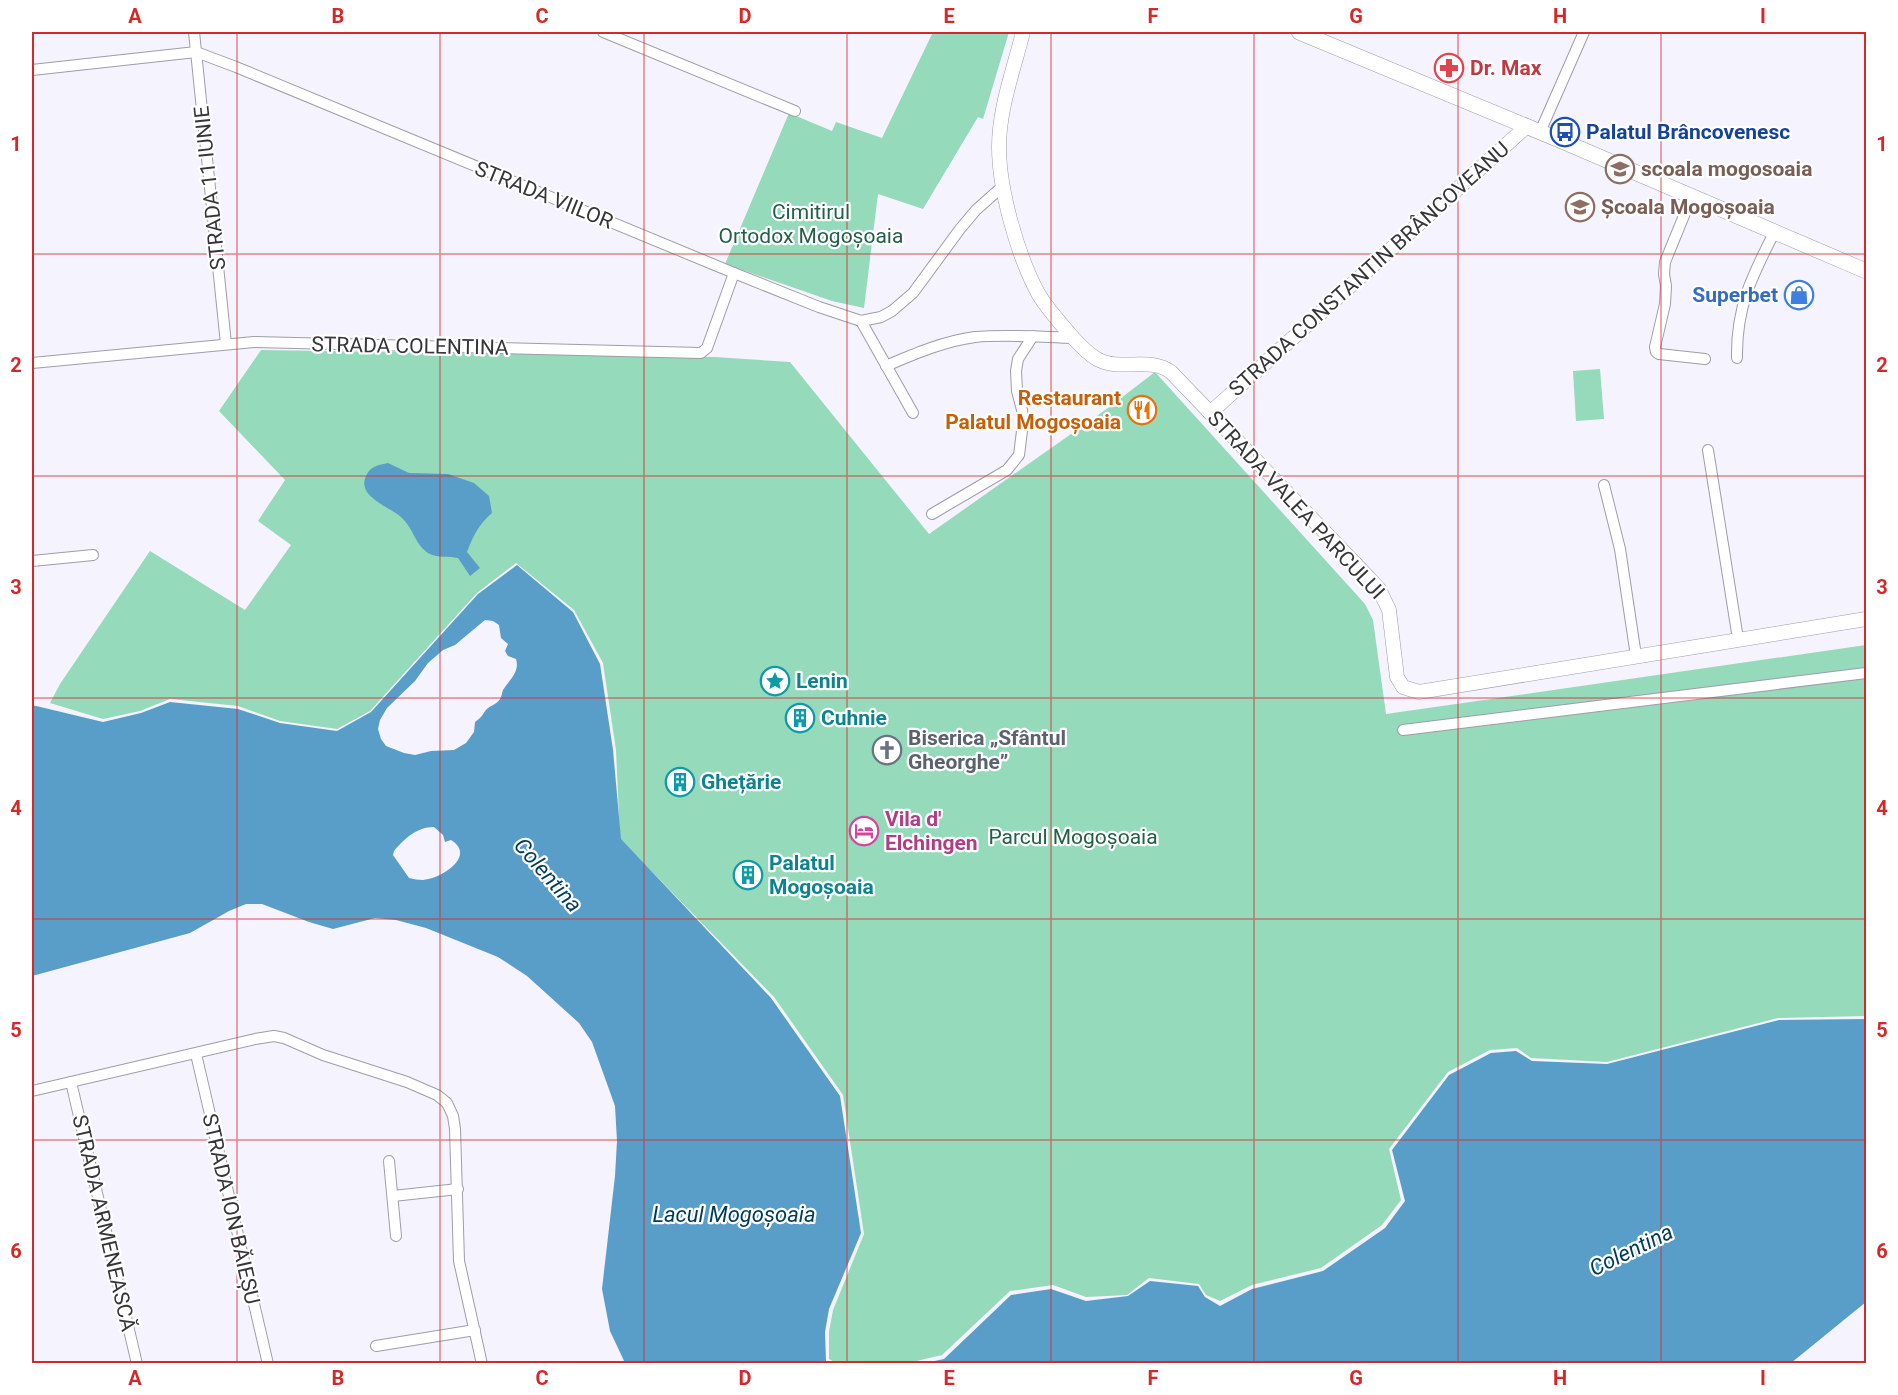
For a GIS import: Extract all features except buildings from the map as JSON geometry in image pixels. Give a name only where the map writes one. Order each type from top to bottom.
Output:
[{"type":"main road","points":[[1299,32],[1534,129],[1866,271]]},
{"type":"street","name":"STRADA 11 IUNIE","points":[[194,32],[226,344]]},
{"type":"street","points":[[603,32],[795,111]]},
{"type":"street","name":"STRADA VALEA PARCULUI","points":[[1023,32],[1001,125],[999,146],[1003,186],[1019,245],[1034,285],[1050,311],[1090,354],[1106,363],[1155,364],[1171,372],[1379,589],[1389,610],[1396,677],[1403,687],[1419,692],[1866,619]]},
{"type":"street","name":"STRADA CONSTANTIN BRÂNCOVEANU","points":[[1210,413],[1534,129],[1584,32]]},
{"type":"street","name":"STRADA VIILOR","points":[[32,70],[196,52],[734,273],[861,321]]},
{"type":"street","points":[[913,413],[861,321],[892,312],[913,293],[960,229],[976,210],[1003,186]]},
{"type":"street","points":[[1692,196],[1665,262],[1665,304],[1655,347],[1659,354],[1705,359]]},
{"type":"street","points":[[1737,358],[1741,309],[1751,280],[1775,231]]},
{"type":"street","name":"STRADA COLENTINA","points":[[32,363],[254,342],[701,353],[706,348],[734,273]]},
{"type":"street","points":[[886,366],[953,341],[1033,336],[1074,338]]},
{"type":"street","points":[[932,514],[1007,470],[1019,455],[1023,423],[1016,371],[1022,352],[1033,336]]},
{"type":"street","points":[[1708,450],[1738,639]]},
{"type":"street","points":[[1604,485],[1620,549],[1636,656]]},
{"type":"street","points":[[32,561],[93,555]]},
{"type":"street","points":[[1403,730],[1866,673]]},
{"type":"street","points":[[32,1091],[274,1036],[323,1055],[407,1082],[437,1095],[447,1103],[453,1116],[458,1189],[459,1261],[482,1364]]},
{"type":"street","name":"STRADA ION BĂIEȘU","points":[[196,1054],[268,1364]]},
{"type":"street","name":"STRADA ARMENEASCĂ","points":[[71,1082],[137,1364]]},
{"type":"street","points":[[389,1161],[396,1236]]},
{"type":"street","points":[[393,1196],[458,1189]]},
{"type":"street","points":[[376,1346],[475,1330]]},
{"type":"green space","name":"Cimitirul Ortodox Mogoșoaia","points":[[933,32],[1009,32],[983,119],[978,117],[923,209],[878,194],[864,308],[832,301],[725,264],[789,113],[832,131],[836,122],[882,138]]},
{"type":"green space","name":"Parcul Mogoșoaia","points":[[261,350],[715,357],[790,362],[929,534],[1108,408],[1155,372],[1365,604],[1373,620],[1386,714],[1866,645],[1866,1016],[1778,1018],[1607,1062],[1531,1058],[1517,1048],[1490,1050],[1448,1072],[1389,1149],[1401,1200],[1382,1225],[1321,1268],[1252,1285],[1220,1301],[1206,1295],[1199,1284],[1149,1278],[1127,1295],[1086,1297],[1053,1285],[1010,1291],[942,1355],[908,1363],[836,1363],[829,1359],[829,1332],[833,1310],[864,1234],[843,1095],[774,997],[620,839],[616,750],[603,663],[574,610],[516,563],[477,593],[370,711],[337,729],[280,721],[238,706],[170,699],[140,711],[103,719],[50,703],[60,684],[150,551],[245,610],[291,545],[258,521],[285,480],[219,411]]},
{"type":"green space","points":[[1600,369],[1604,419],[1576,421],[1573,371]]},
{"type":"water","points":[[388,463],[409,473],[448,474],[474,483],[489,496],[492,513],[483,521],[467,552],[480,568],[470,576],[458,558],[436,556],[425,551],[402,518],[370,496],[364,483],[366,476],[375,466]]},
{"type":"water","name":"Lacul Mogoșoaia","points":[[517,565],[573,612],[600,664],[613,750],[621,839],[771,998],[840,1096],[861,1233],[829,1309],[825,1332],[826,1361],[830,1363],[625,1363],[610,1331],[602,1289],[615,1176],[617,1141],[615,1106],[592,1042],[579,1023],[527,976],[498,957],[426,928],[396,920],[375,918],[333,929],[262,904],[246,904],[190,933],[32,976],[32,705],[103,722],[141,713],[170,702],[238,709],[280,723],[337,731],[371,712],[478,594]],"holes":[[[485,620],[499,625],[501,638],[508,644],[505,651],[508,656],[516,659],[517,664],[514,675],[503,690],[499,701],[488,708],[475,722],[474,732],[466,743],[454,750],[431,751],[415,755],[386,746],[378,729],[387,708],[415,681],[428,663],[443,650],[455,645]],[[428,827],[434,827],[443,835],[445,842],[451,840],[458,846],[460,853],[458,859],[454,866],[439,876],[423,880],[409,878],[393,855],[394,851],[412,834]]]},
{"type":"water","name":"Colentina","points":[[1866,1019],[1866,1302],[1791,1363],[925,1363],[944,1359],[1011,1295],[1051,1289],[1086,1301],[1128,1296],[1150,1281],[1198,1286],[1205,1297],[1220,1306],[1252,1289],[1323,1271],[1385,1228],[1405,1201],[1392,1150],[1449,1075],[1491,1053],[1516,1051],[1532,1061],[1607,1064],[1779,1020]]},
{"type":"place","name":"Dr. Max","points":[[1449,68]]},
{"type":"place","name":"Palatul Brâncovenesc","points":[[1565,132]]},
{"type":"place","name":"scoala mogosoaia","points":[[1620,169]]},
{"type":"place","name":"Școala Mogoșoaia","points":[[1580,207]]},
{"type":"place","name":"Superbet","points":[[1799,295]]},
{"type":"place","name":"Restaurant Palatul Mogoșoaia","points":[[1142,410]]},
{"type":"place","name":"Lenin","points":[[775,681]]},
{"type":"place","name":"Cuhnie","points":[[800,718]]},
{"type":"place","name":"Biserica „Sfântul Gheorghe”","points":[[887,750]]},
{"type":"place","name":"Ghețărie","points":[[680,782]]},
{"type":"place","name":"Vila d' Elchingen","points":[[864,831]]},
{"type":"place","name":"Palatul Mogoșoaia","points":[[748,875]]}]
